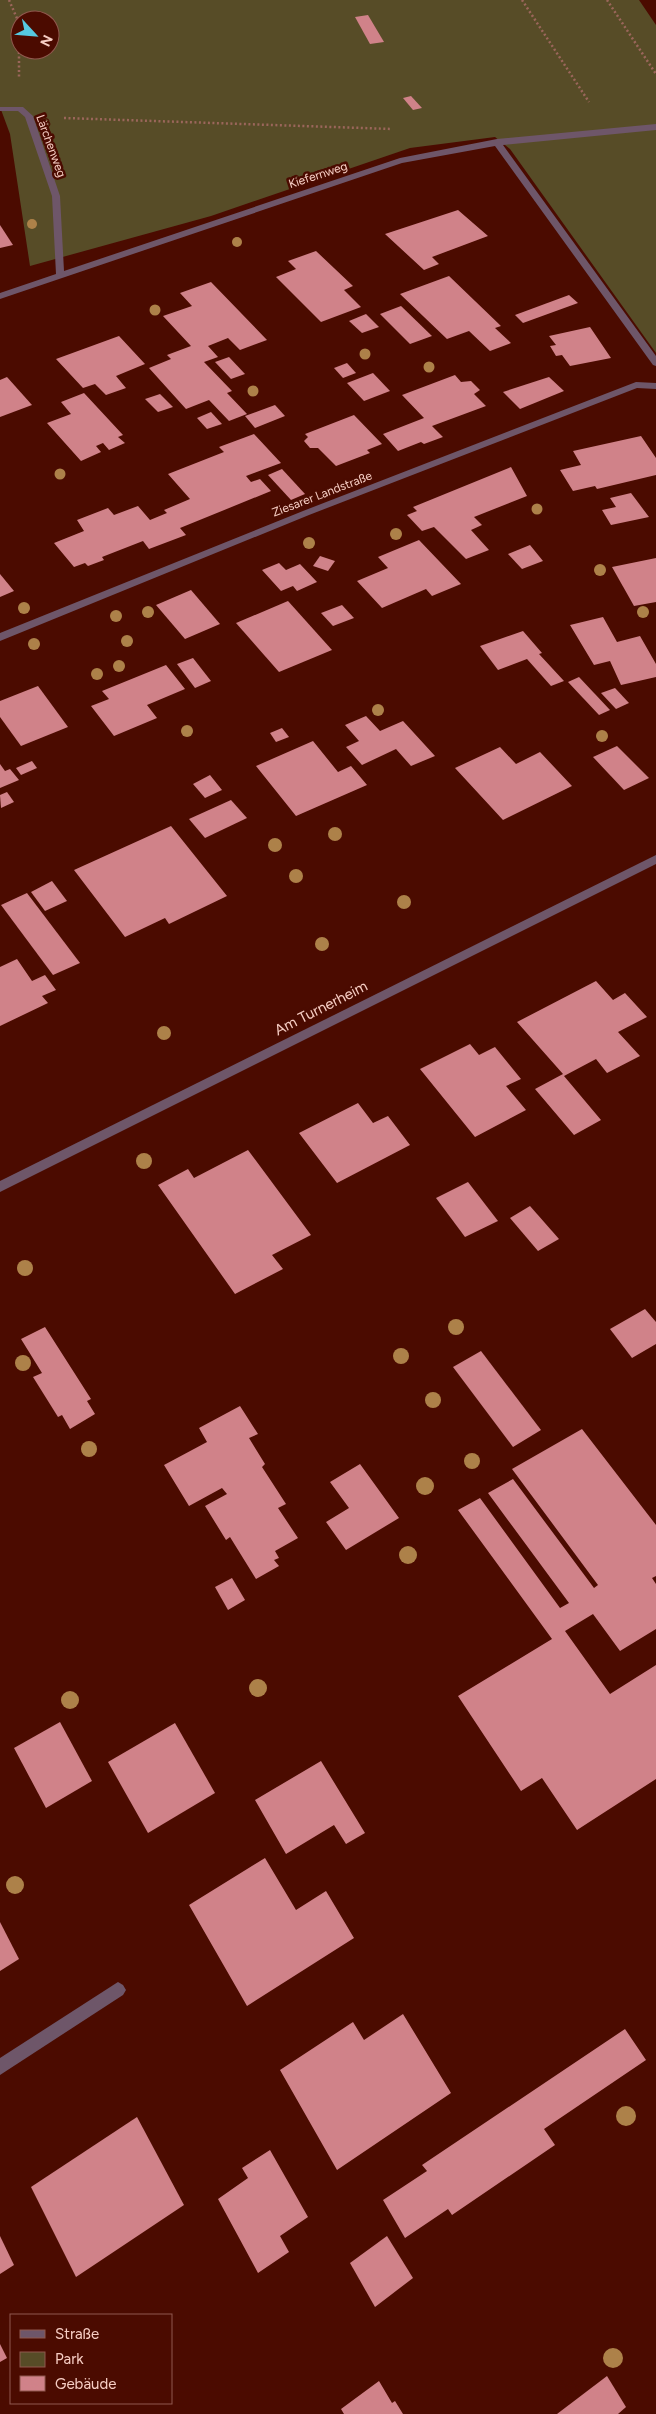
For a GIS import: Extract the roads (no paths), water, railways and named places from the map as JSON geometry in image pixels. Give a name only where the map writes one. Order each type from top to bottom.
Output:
[{"type":"street","name":"Lärchenweg","points":[[0,109],[20,109],[29,116],[56,196],[60,274]]},
{"type":"street","name":"Kiefernweg","points":[[0,296],[60,274],[400,161],[450,149],[497,142],[656,127]]},
{"type":"street","points":[[497,142],[656,363]]},
{"type":"street","name":"Ziesarer Landstraße","points":[[0,637],[306,513],[636,385],[656,386]]},
{"type":"street","name":"Am Turnerheim","points":[[0,1187],[656,859]]},
{"type":"street","points":[[0,2067],[118,1990]]}]
